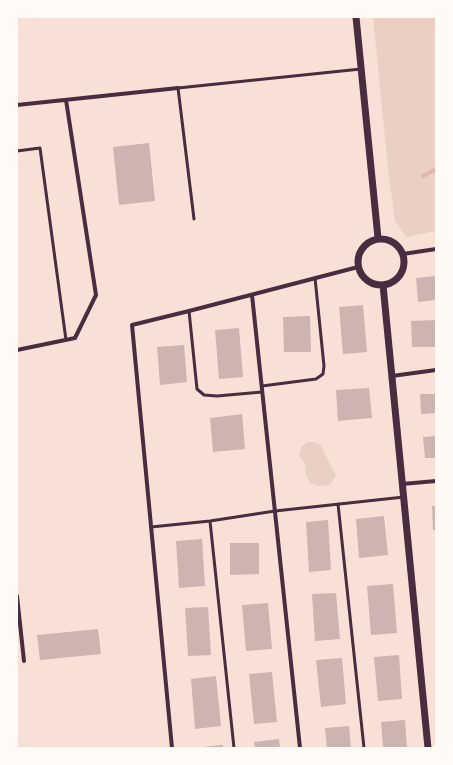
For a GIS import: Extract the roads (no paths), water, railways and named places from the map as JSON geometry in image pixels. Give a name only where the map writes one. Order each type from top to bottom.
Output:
[{"type":"street","points":[[356,17],[378,238]]},
{"type":"street","points":[[17,105],[178,88]]},
{"type":"street","points":[[17,350],[75,338],[96,295],[66,100]]},
{"type":"street","points":[[378,238],[393,242],[400,247],[403,254],[403,270],[394,281],[387,284],[383,285],[372,283],[361,274],[358,267],[359,252],[370,241],[378,238]]},
{"type":"street","points":[[403,254],[436,249]]},
{"type":"street","points":[[172,748],[132,325],[358,267]]},
{"type":"street","points":[[383,285],[428,748]]},
{"type":"street","points":[[252,294],[300,748]]},
{"type":"street","points":[[392,376],[436,370]]},
{"type":"street","points":[[402,484],[436,481]]},
{"type":"street","points":[[17,596],[24,661]]},
{"type":"lane","points":[[194,219],[178,88],[361,69]]},
{"type":"lane","points":[[17,151],[40,148],[66,340]]},
{"type":"lane","points":[[262,386],[316,379],[323,374],[324,366],[315,278]]},
{"type":"lane","points":[[189,311],[197,389],[204,395],[217,396],[262,392]]},
{"type":"lane","points":[[151,527],[210,521],[275,511],[404,497]]},
{"type":"lane","points":[[338,504],[364,748]]},
{"type":"lane","points":[[210,521],[234,748]]},
{"type":"waterway","points":[[423,176],[436,169]]}]
